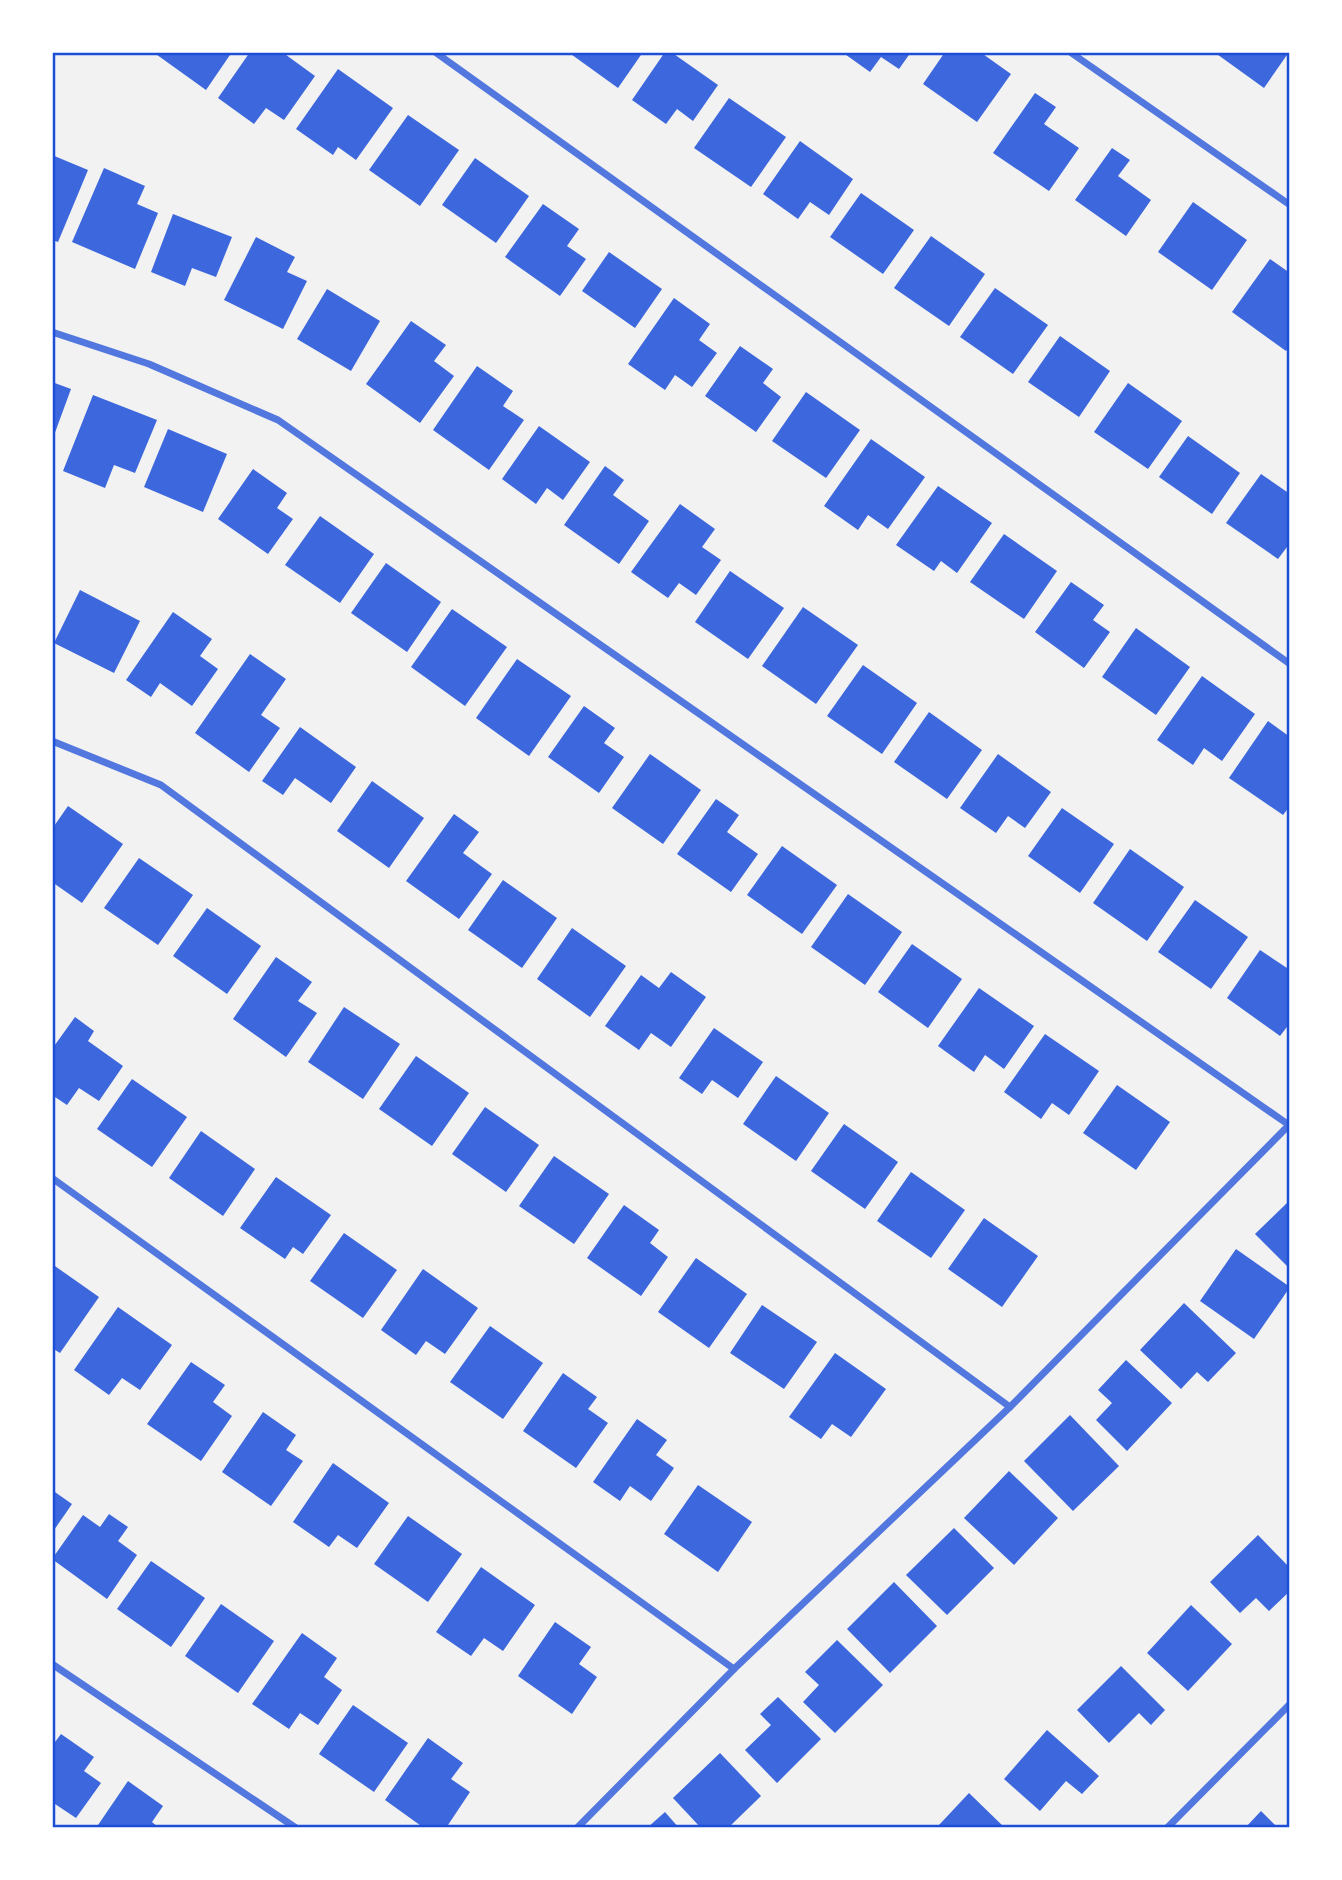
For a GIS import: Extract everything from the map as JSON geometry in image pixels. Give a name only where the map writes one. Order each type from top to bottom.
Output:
[{"type":"street","points":[[435,52],[1290,664]]},
{"type":"street","points":[[1070,52],[1290,205]]},
{"type":"street","points":[[52,332],[149,364],[278,419],[1289,1124],[1010,1407],[734,1669],[577,1828]]},
{"type":"street","points":[[52,741],[161,785],[1010,1407]]},
{"type":"street","points":[[52,1178],[734,1669]]},
{"type":"street","points":[[52,1664],[296,1828]]},
{"type":"street","points":[[1167,1828],[1290,1704]]},
{"type":"building","points":[[153,52],[232,52],[206,90]]},
{"type":"building","points":[[250,52],[282,52],[315,76],[284,120],[266,108],[254,124],[218,98]]},
{"type":"building","points":[[568,52],[643,52],[618,88]]},
{"type":"building","points":[[665,52],[671,52],[718,85],[693,121],[677,109],[666,124],[632,100]]},
{"type":"building","points":[[842,52],[911,52],[899,69],[881,57],[870,72]]},
{"type":"building","points":[[945,52],[980,52],[1011,74],[977,122],[923,84]]},
{"type":"building","points":[[1214,52],[1289,52],[1264,88]]},
{"type":"building","points":[[338,69],[393,108],[356,160],[338,147],[333,155],[296,129]]},
{"type":"building","points":[[1035,93],[1056,107],[1044,124],[1079,148],[1049,191],[993,153]]},
{"type":"building","points":[[729,98],[786,137],[751,187],[694,148]]},
{"type":"building","points":[[408,115],[459,150],[420,206],[369,170]]},
{"type":"building","points":[[800,141],[853,179],[829,215],[810,202],[798,219],[763,194]]},
{"type":"building","points":[[1112,148],[1130,160],[1118,176],[1151,200],[1126,236],[1075,200]]},
{"type":"building","points":[[52,155],[88,170],[58,242],[52,240]]},
{"type":"building","points":[[475,158],[529,196],[496,243],[442,205]]},
{"type":"building","points":[[104,168],[145,186],[137,204],[158,213],[135,269],[72,242]]},
{"type":"building","points":[[861,193],[914,230],[883,274],[830,237]]},
{"type":"building","points":[[1193,202],[1247,240],[1212,290],[1158,252]]},
{"type":"building","points":[[543,204],[579,229],[567,246],[586,259],[560,296],[505,257]]},
{"type":"building","points":[[173,214],[232,237],[216,277],[192,268],[185,286],[151,272]]},
{"type":"building","points":[[931,236],[985,274],[949,326],[894,288]]},
{"type":"building","points":[[256,237],[295,257],[287,272],[307,281],[283,329],[224,300]]},
{"type":"building","points":[[609,252],[662,289],[635,328],[582,291]]},
{"type":"building","points":[[1270,259],[1290,273],[1290,346],[1286,351],[1232,312]]},
{"type":"building","points":[[995,288],[1048,325],[1013,374],[960,337]]},
{"type":"building","points":[[327,289],[380,321],[351,371],[297,339]]},
{"type":"building","points":[[674,298],[710,324],[699,340],[717,353],[692,387],[675,375],[665,390],[628,364]]},
{"type":"building","points":[[411,321],[446,345],[434,361],[454,376],[420,423],[366,384]]},
{"type":"building","points":[[1060,336],[1110,371],[1079,417],[1028,382]]},
{"type":"building","points":[[740,346],[773,369],[763,383],[781,397],[756,432],[705,396]]},
{"type":"building","points":[[477,366],[513,391],[503,406],[524,420],[489,470],[433,430]]},
{"type":"building","points":[[52,382],[71,389],[53,438],[52,437]]},
{"type":"building","points":[[1128,383],[1182,421],[1148,469],[1094,432]]},
{"type":"building","points":[[806,392],[860,430],[826,478],[772,441]]},
{"type":"building","points":[[93,395],[157,420],[135,473],[114,465],[105,488],[63,471]]},
{"type":"building","points":[[539,426],[590,462],[563,500],[547,488],[536,504],[502,479]]},
{"type":"building","points":[[168,429],[227,454],[203,512],[144,487]]},
{"type":"building","points":[[1188,436],[1240,473],[1212,514],[1159,477]]},
{"type":"building","points":[[871,439],[925,477],[888,529],[868,515],[858,530],[824,506]]},
{"type":"building","points":[[605,466],[624,480],[613,495],[649,521],[619,564],[564,525]]},
{"type":"building","points":[[253,469],[287,493],[277,508],[293,519],[268,554],[218,519]]},
{"type":"building","points":[[1261,474],[1290,494],[1290,543],[1278,559],[1226,523]]},
{"type":"building","points":[[938,486],[992,523],[957,573],[941,561],[934,571],[896,545]]},
{"type":"building","points":[[680,504],[715,529],[702,547],[721,560],[696,595],[679,583],[668,598],[631,572]]},
{"type":"building","points":[[320,516],[374,554],[340,603],[285,565]]},
{"type":"building","points":[[1004,534],[1057,571],[1024,619],[970,582]]},
{"type":"building","points":[[386,563],[441,602],[407,652],[351,613]]},
{"type":"building","points":[[730,571],[784,608],[748,659],[695,622]]},
{"type":"building","points":[[1071,582],[1104,605],[1093,620],[1110,632],[1084,668],[1035,632]]},
{"type":"building","points":[[80,590],[140,621],[114,673],[54,643]]},
{"type":"building","points":[[803,607],[858,645],[816,704],[762,666]]},
{"type":"building","points":[[452,609],[507,647],[465,706],[411,667]]},
{"type":"building","points":[[173,612],[212,639],[200,656],[218,669],[192,706],[160,683],[151,697],[126,680]]},
{"type":"building","points":[[1136,628],[1190,667],[1156,715],[1102,677]]},
{"type":"building","points":[[250,654],[286,679],[261,715],[280,728],[249,772],[195,733]]},
{"type":"building","points":[[517,659],[571,696],[529,756],[476,718]]},
{"type":"building","points":[[863,665],[917,703],[882,754],[827,716]]},
{"type":"building","points":[[1202,676],[1255,714],[1222,761],[1204,748],[1193,765],[1157,740]]},
{"type":"building","points":[[584,706],[615,728],[604,743],[624,757],[599,793],[548,757]]},
{"type":"building","points":[[929,712],[982,750],[947,799],[894,762]]},
{"type":"building","points":[[1268,721],[1290,737],[1290,806],[1283,815],[1229,778]]},
{"type":"building","points":[[300,727],[356,767],[331,803],[295,778],[283,795],[262,781]]},
{"type":"building","points":[[650,754],[701,790],[663,844],[612,808]]},
{"type":"building","points":[[998,754],[1051,792],[1025,828],[1008,816],[996,833],[960,808]]},
{"type":"building","points":[[372,781],[424,818],[389,868],[337,831]]},
{"type":"building","points":[[716,799],[739,815],[727,832],[758,854],[731,892],[677,854]]},
{"type":"building","points":[[68,806],[123,844],[82,903],[52,882],[52,829]]},
{"type":"building","points":[[1062,808],[1114,844],[1080,893],[1028,856]]},
{"type":"building","points":[[454,814],[479,832],[463,853],[492,874],[459,919],[406,881]]},
{"type":"building","points":[[782,846],[837,885],[802,934],[747,895]]},
{"type":"building","points":[[1130,849],[1184,887],[1147,941],[1093,903]]},
{"type":"building","points":[[139,858],[193,895],[158,945],[104,908]]},
{"type":"building","points":[[503,880],[557,918],[522,968],[468,930]]},
{"type":"building","points":[[848,894],[902,932],[865,985],[811,947]]},
{"type":"building","points":[[1195,900],[1248,937],[1211,989],[1158,952]]},
{"type":"building","points":[[207,908],[261,946],[227,994],[173,956]]},
{"type":"building","points":[[572,928],[626,966],[590,1017],[537,979]]},
{"type":"building","points":[[912,944],[962,979],[928,1028],[878,992]]},
{"type":"building","points":[[1260,950],[1290,970],[1290,1023],[1280,1036],[1227,998]]},
{"type":"building","points":[[276,957],[312,982],[298,1001],[317,1013],[286,1057],[233,1019]]},
{"type":"building","points":[[671,972],[706,997],[671,1047],[651,1033],[639,1050],[605,1026],[641,975],[659,988]]},
{"type":"building","points":[[979,988],[1034,1026],[1004,1069],[985,1055],[974,1072],[938,1046]]},
{"type":"building","points":[[344,1007],[400,1044],[363,1099],[308,1062]]},
{"type":"building","points":[[75,1017],[94,1031],[88,1041],[123,1066],[99,1101],[79,1088],[67,1105],[52,1095],[52,1049]]},
{"type":"building","points":[[714,1028],[763,1062],[738,1098],[712,1080],[702,1094],[679,1078]]},
{"type":"building","points":[[1045,1034],[1099,1071],[1069,1115],[1052,1103],[1041,1119],[1004,1092]]},
{"type":"building","points":[[416,1056],[469,1093],[432,1146],[379,1109]]},
{"type":"building","points":[[776,1076],[829,1113],[796,1161],[743,1124]]},
{"type":"building","points":[[132,1079],[187,1117],[152,1167],[97,1129]]},
{"type":"building","points":[[1117,1085],[1170,1122],[1136,1170],[1083,1133]]},
{"type":"building","points":[[485,1107],[539,1145],[506,1192],[452,1154]]},
{"type":"building","points":[[844,1124],[898,1162],[865,1209],[811,1171]]},
{"type":"building","points":[[201,1131],[255,1169],[223,1216],[169,1178]]},
{"type":"building","points":[[554,1156],[609,1194],[574,1244],[519,1206]]},
{"type":"building","points":[[911,1172],[965,1210],[931,1258],[877,1221]]},
{"type":"building","points":[[276,1177],[331,1215],[303,1254],[293,1247],[285,1259],[240,1228]]},
{"type":"building","points":[[1290,1200],[1290,1269],[1255,1234]]},
{"type":"building","points":[[624,1205],[659,1230],[650,1243],[668,1257],[641,1296],[587,1258]]},
{"type":"building","points":[[984,1218],[1038,1256],[1002,1307],[948,1269]]},
{"type":"building","points":[[344,1233],[397,1270],[363,1318],[310,1281]]},
{"type":"building","points":[[1236,1249],[1290,1287],[1254,1339],[1200,1301]]},
{"type":"building","points":[[696,1258],[747,1294],[709,1348],[658,1312]]},
{"type":"building","points":[[52,1264],[99,1297],[60,1353],[52,1348]]},
{"type":"building","points":[[423,1269],[478,1308],[445,1354],[426,1341],[416,1355],[381,1330]]},
{"type":"building","points":[[1184,1303],[1236,1353],[1208,1382],[1197,1372],[1181,1389],[1140,1350]]},
{"type":"building","points":[[762,1305],[817,1342],[784,1389],[730,1353]]},
{"type":"building","points":[[118,1307],[172,1345],[140,1390],[122,1378],[109,1395],[74,1370]]},
{"type":"building","points":[[490,1326],[543,1363],[503,1419],[450,1382]]},
{"type":"building","points":[[835,1353],[886,1389],[851,1437],[832,1424],[821,1439],[789,1417]]},
{"type":"building","points":[[1126,1360],[1172,1403],[1127,1451],[1096,1420],[1112,1403],[1098,1390]]},
{"type":"building","points":[[191,1362],[225,1385],[213,1402],[232,1416],[201,1461],[147,1424]]},
{"type":"building","points":[[563,1373],[597,1397],[588,1409],[608,1423],[576,1468],[523,1431]]},
{"type":"building","points":[[263,1412],[296,1435],[286,1450],[303,1461],[271,1506],[222,1472]]},
{"type":"building","points":[[1070,1415],[1119,1466],[1073,1511],[1024,1461]]},
{"type":"building","points":[[637,1419],[667,1440],[656,1455],[674,1468],[651,1501],[630,1486],[620,1501],[593,1482]]},
{"type":"building","points":[[333,1463],[389,1503],[357,1548],[338,1535],[329,1547],[293,1522]]},
{"type":"building","points":[[1009,1471],[1058,1518],[1014,1565],[964,1518]]},
{"type":"building","points":[[698,1485],[752,1522],[718,1572],[664,1534]]},
{"type":"building","points":[[52,1490],[72,1504],[52,1533]]},
{"type":"building","points":[[109,1514],[128,1527],[118,1541],[137,1555],[107,1599],[52,1559],[83,1515],[100,1527]]},
{"type":"building","points":[[408,1516],[462,1554],[428,1602],[374,1564]]},
{"type":"building","points":[[954,1528],[994,1568],[947,1615],[906,1575]]},
{"type":"building","points":[[1258,1535],[1290,1568],[1290,1591],[1269,1611],[1256,1598],[1240,1613],[1210,1582]]},
{"type":"building","points":[[151,1561],[205,1598],[171,1647],[117,1609]]},
{"type":"building","points":[[481,1567],[535,1605],[503,1651],[484,1638],[471,1656],[436,1632]]},
{"type":"building","points":[[894,1582],[937,1626],[890,1673],[847,1629]]},
{"type":"building","points":[[221,1604],[274,1641],[238,1693],[185,1656]]},
{"type":"building","points":[[1191,1605],[1232,1644],[1188,1691],[1147,1653]]},
{"type":"building","points":[[555,1622],[591,1647],[579,1664],[597,1677],[572,1714],[518,1676]]},
{"type":"building","points":[[302,1633],[337,1658],[324,1677],[342,1690],[318,1725],[300,1713],[289,1729],[252,1704]]},
{"type":"building","points":[[837,1640],[883,1685],[835,1733],[803,1702],[819,1685],[805,1672]]},
{"type":"building","points":[[1121,1666],[1165,1710],[1151,1725],[1139,1713],[1109,1743],[1077,1710]]},
{"type":"building","points":[[778,1697],[821,1739],[777,1783],[745,1750],[771,1725],[760,1714]]},
{"type":"building","points":[[353,1705],[408,1743],[374,1792],[319,1754]]},
{"type":"building","points":[[1047,1730],[1099,1776],[1082,1794],[1066,1781],[1040,1811],[1004,1779]]},
{"type":"building","points":[[61,1734],[94,1757],[84,1771],[101,1783],[76,1818],[52,1802],[52,1746]]},
{"type":"building","points":[[428,1738],[463,1763],[451,1779],[470,1792],[446,1828],[424,1828],[385,1800]]},
{"type":"building","points":[[720,1753],[761,1796],[728,1828],[701,1828],[673,1798]]},
{"type":"building","points":[[128,1781],[163,1806],[152,1822],[159,1828],[96,1828]]},
{"type":"building","points":[[969,1793],[1005,1828],[942,1828],[939,1825]]},
{"type":"building","points":[[1261,1811],[1278,1828],[1245,1828]]},
{"type":"building","points":[[665,1812],[679,1828],[647,1828]]}]
